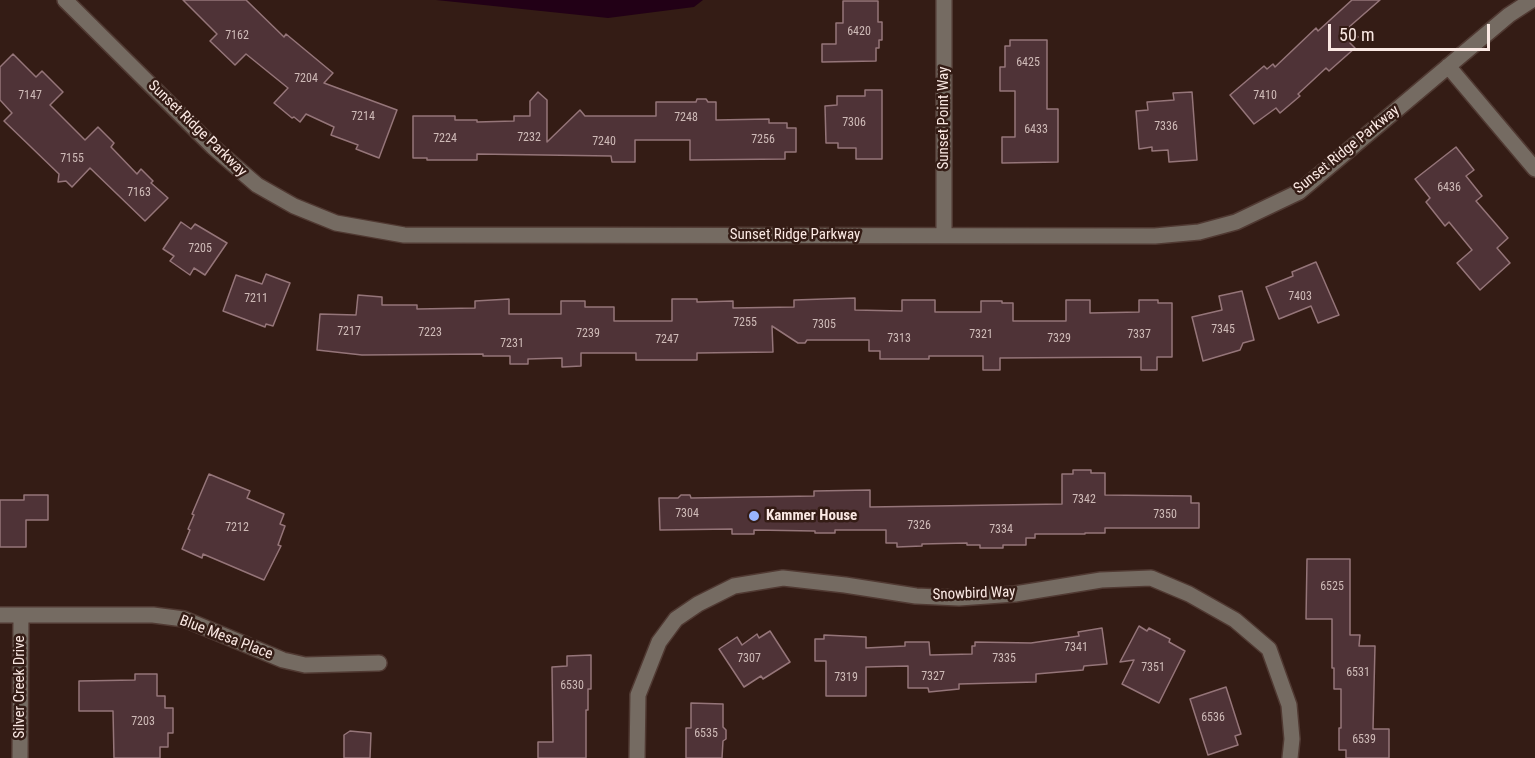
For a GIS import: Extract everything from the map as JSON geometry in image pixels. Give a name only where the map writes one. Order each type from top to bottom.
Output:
[{"type":"street","name":"Sunset Ridge Parkway","points":[[65,0],[213,147],[257,186],[294,206],[336,223],[404,235],[1155,236],[1199,232],[1236,222],[1299,192],[1509,15],[1532,0]]},
{"type":"street","name":"Sunset Point Way","points":[[944,0],[944,235]]},
{"type":"street","points":[[1448,66],[1535,169]]},
{"type":"street","name":"Snowbird Way","points":[[638,758],[638,695],[659,642],[676,619],[698,604],[734,586],[783,579],[845,585],[916,596],[959,598],[1015,594],[1101,580],[1151,579],[1189,594],[1235,620],[1269,649],[1289,705],[1292,739],[1290,758]]},
{"type":"street","name":"Blue Mesa Place","points":[[0,615],[153,615],[184,619],[283,660],[305,665],[379,663]]},
{"type":"street","name":"Silver Creek Drive","points":[[20,758],[21,615]]},
{"type":"shaded area","points":[[436,0],[703,0],[694,7],[608,18]]},
{"type":"building","points":[[183,0],[246,0],[284,37],[286,34],[333,73],[324,83],[397,110],[379,158],[356,149],[358,145],[331,135],[334,127],[306,114],[300,122],[292,118],[274,103],[288,88],[246,54],[235,65],[210,41],[217,34]]},
{"type":"building","points":[[1352,0],[1380,0],[1349,27],[1358,37],[1350,43],[1355,48],[1329,71],[1326,68],[1298,94],[1300,96],[1280,113],[1276,108],[1254,124],[1230,95],[1264,66],[1267,69],[1273,64],[1275,67],[1316,28],[1318,31]]},
{"type":"building","points":[[843,1],[878,1],[878,22],[882,22],[882,40],[879,40],[879,48],[876,48],[876,61],[822,62],[822,44],[836,44],[836,23],[843,23]]},
{"type":"building","points":[[1010,40],[1047,40],[1047,109],[1058,109],[1058,162],[1002,163],[1002,137],[1015,137],[1015,91],[1000,91],[1000,67],[1005,67],[1005,46],[1010,46]]},
{"type":"building","points":[[13,54],[36,77],[42,71],[63,92],[50,105],[85,140],[98,127],[114,143],[111,147],[137,174],[141,169],[153,181],[151,183],[168,198],[145,221],[90,168],[72,187],[66,181],[58,182],[59,174],[4,121],[12,113],[0,100],[0,67]]},
{"type":"building","points":[[865,90],[882,90],[882,159],[856,159],[856,148],[838,148],[838,143],[826,143],[825,106],[837,105],[837,96],[865,96]]},
{"type":"building","points":[[538,92],[547,100],[547,142],[580,110],[585,116],[656,116],[656,102],[696,102],[697,99],[706,99],[708,102],[716,102],[716,120],[769,119],[769,123],[787,123],[787,128],[796,128],[796,152],[785,152],[785,159],[690,160],[690,140],[635,140],[635,162],[612,162],[611,156],[477,154],[477,160],[413,158],[413,116],[455,116],[455,120],[477,120],[477,122],[514,121],[514,116],[530,116],[530,101]]},
{"type":"building","points":[[1192,92],[1197,160],[1169,162],[1168,150],[1152,151],[1152,147],[1139,149],[1136,111],[1148,110],[1147,102],[1174,100],[1173,93]]},
{"type":"building","points":[[1456,147],[1474,170],[1466,176],[1482,196],[1476,201],[1508,238],[1497,248],[1510,263],[1480,290],[1457,263],[1472,250],[1449,222],[1445,226],[1426,202],[1430,198],[1415,179]]},
{"type":"building","points":[[181,222],[191,229],[195,224],[227,243],[205,275],[194,268],[190,275],[170,261],[174,256],[163,249]]},
{"type":"building","points":[[1316,262],[1339,315],[1318,323],[1311,306],[1279,319],[1266,287],[1293,276],[1292,272]]},
{"type":"building","points":[[266,274],[290,283],[273,326],[266,324],[265,327],[223,311],[236,275],[262,284]]},
{"type":"building","points":[[1242,291],[1254,340],[1243,343],[1240,350],[1203,361],[1192,317],[1222,310],[1219,296]]},
{"type":"building","points":[[358,295],[382,297],[382,305],[417,305],[417,309],[475,308],[475,301],[509,299],[509,314],[561,314],[561,301],[585,301],[585,307],[614,307],[614,321],[672,321],[672,299],[697,299],[697,302],[733,301],[733,308],[794,307],[794,300],[855,298],[855,310],[902,311],[902,300],[935,300],[935,312],[981,312],[981,301],[1002,301],[1002,303],[1013,303],[1013,321],[1066,321],[1066,300],[1090,300],[1090,313],[1139,312],[1139,300],[1158,300],[1158,303],[1172,303],[1172,357],[1157,357],[1157,370],[1141,370],[1141,357],[1000,358],[1000,370],[983,370],[983,356],[880,359],[880,351],[869,351],[869,340],[807,340],[805,343],[798,343],[772,326],[773,352],[697,353],[697,360],[636,360],[636,353],[581,353],[581,366],[562,367],[562,358],[528,359],[528,364],[510,364],[510,356],[483,356],[483,354],[362,355],[317,350],[320,314],[356,315]]},
{"type":"building","points":[[1073,470],[1105,473],[1105,495],[1191,496],[1191,503],[1199,503],[1199,528],[1105,528],[1105,533],[1035,534],[1035,538],[1026,538],[1026,545],[1003,545],[1003,548],[980,548],[980,545],[967,545],[967,543],[897,547],[897,543],[886,543],[886,530],[835,530],[835,533],[815,533],[815,531],[754,530],[754,534],[732,534],[732,529],[660,530],[659,498],[678,498],[681,495],[690,495],[691,498],[814,496],[814,491],[870,490],[870,507],[1062,504],[1062,474],[1073,474]]},
{"type":"building","points":[[209,474],[250,491],[247,498],[284,514],[280,524],[285,526],[278,545],[281,546],[264,580],[203,554],[202,558],[182,549],[190,530],[188,529],[194,515],[192,514]]},
{"type":"building","points":[[24,495],[48,495],[48,520],[26,520],[26,547],[0,547],[0,500],[24,500]]},
{"type":"building","points":[[1307,559],[1350,559],[1350,635],[1360,635],[1359,646],[1375,646],[1373,729],[1389,729],[1389,758],[1346,758],[1346,750],[1339,750],[1341,689],[1334,689],[1332,619],[1306,619]]},
{"type":"building","points":[[1139,626],[1147,631],[1149,628],[1170,639],[1169,642],[1185,651],[1159,703],[1122,684],[1134,660],[1120,662]]},
{"type":"building","points":[[1102,628],[1107,664],[1084,666],[1083,670],[1036,674],[1036,682],[959,684],[959,689],[929,692],[928,688],[908,688],[908,666],[866,667],[866,696],[826,696],[826,661],[815,661],[815,639],[824,639],[824,635],[866,637],[866,648],[905,646],[905,642],[929,642],[930,655],[972,654],[972,646],[975,646],[975,642],[1031,643],[1079,636],[1078,632]]},
{"type":"building","points":[[770,631],[790,662],[763,679],[761,676],[744,687],[719,649],[737,637],[742,645],[757,634],[759,638]]},
{"type":"building","points":[[591,655],[591,689],[588,689],[588,710],[586,710],[586,758],[538,758],[538,742],[553,742],[552,667],[567,666],[567,656]]},
{"type":"building","points":[[135,674],[157,674],[157,696],[165,696],[165,708],[173,708],[173,733],[168,733],[168,747],[160,747],[160,758],[114,758],[113,711],[79,711],[79,681],[135,680]]},
{"type":"building","points":[[1226,687],[1241,734],[1235,736],[1238,745],[1208,755],[1190,699]]},
{"type":"building","points":[[691,703],[723,704],[723,727],[726,730],[726,739],[723,741],[722,758],[686,758],[686,728],[691,728]]},
{"type":"building","points":[[350,731],[371,733],[370,758],[344,758],[344,735]]},
{"type":"place","name":"Kammer House","points":[[754,516]]}]
